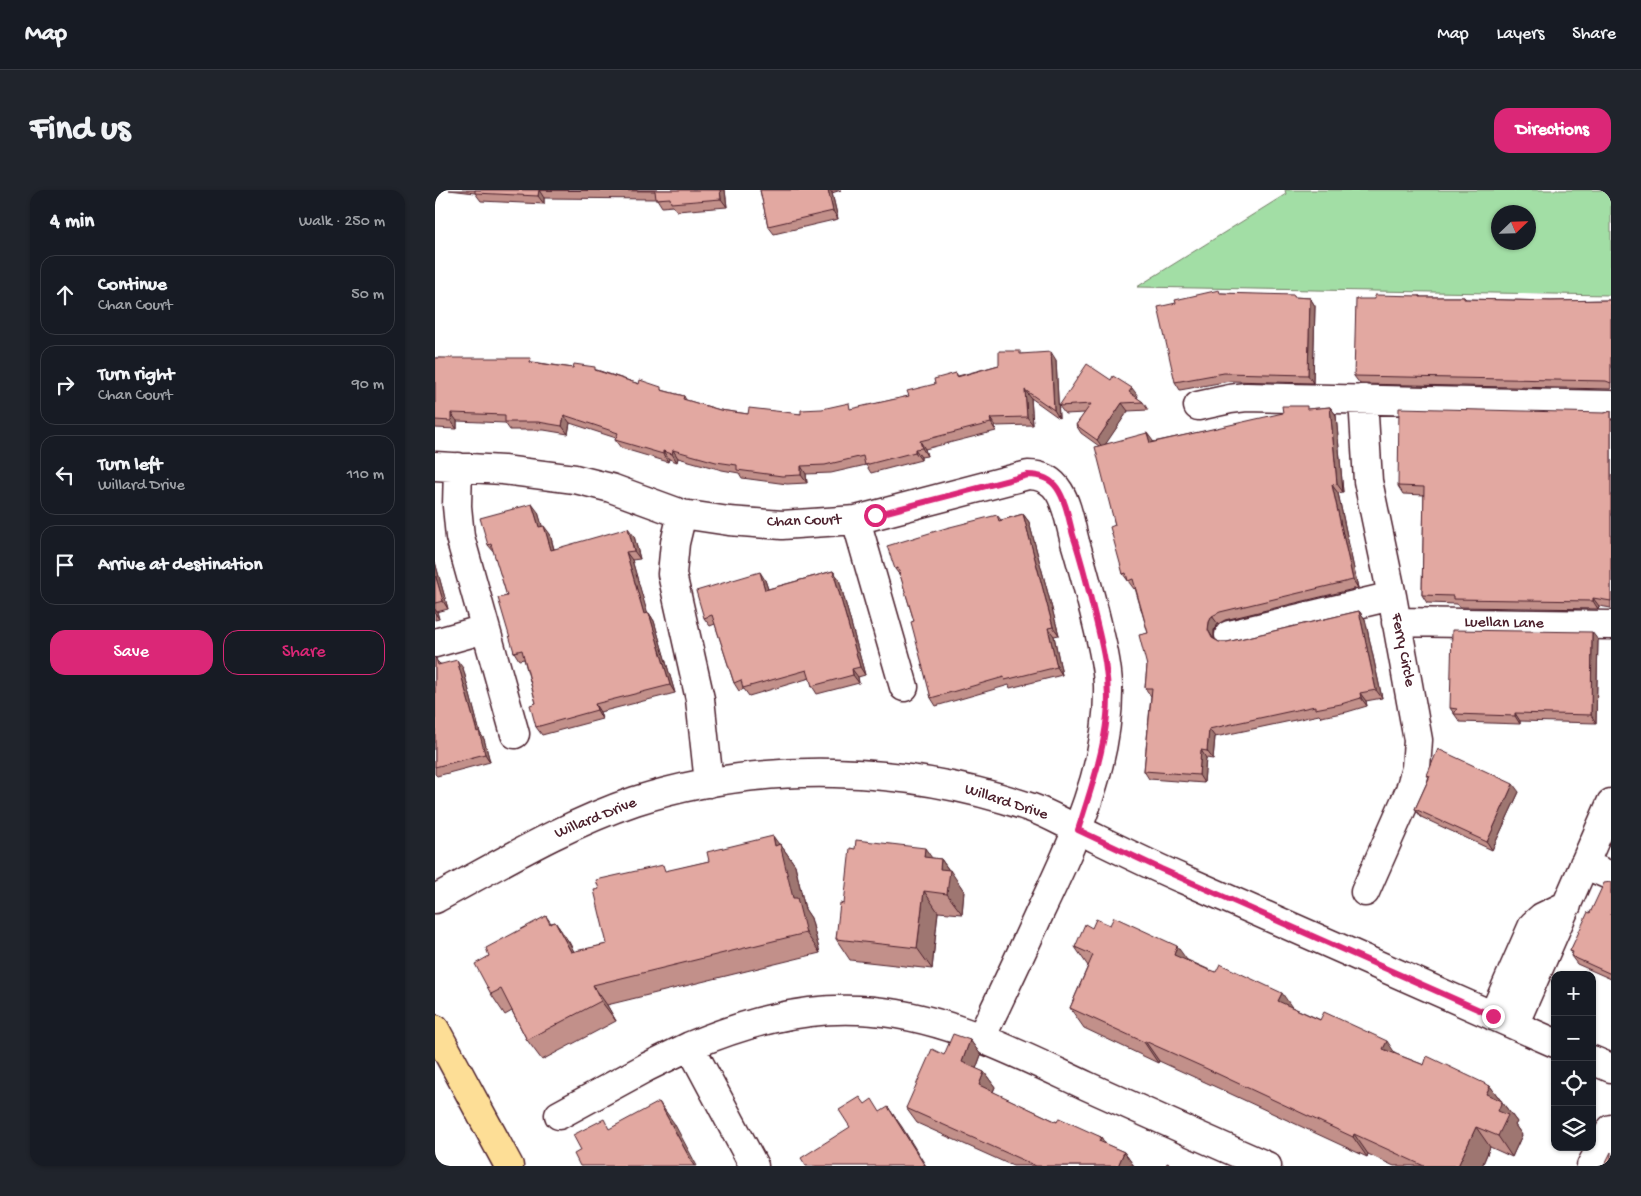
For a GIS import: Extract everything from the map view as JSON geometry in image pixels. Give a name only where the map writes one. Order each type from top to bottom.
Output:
[{"type":"main road","points":[[435,1030],[509,1166]]},
{"type":"street","points":[[1198,406],[1246,397],[1611,405]]},
{"type":"street","name":"Ferry Circle","points":[[1363,399],[1368,481],[1418,740],[1416,768],[1407,798],[1365,892]]},
{"type":"street","points":[[447,466],[458,524],[515,734]]},
{"type":"street","name":"Chan Court","points":[[447,466],[537,473],[575,479],[629,494],[682,514],[729,521],[782,525],[856,520],[1028,475],[1047,478],[1063,499],[1099,630],[1106,661],[1108,686],[1107,715],[1098,766],[1078,830],[981,1038]]},
{"type":"street","points":[[682,514],[675,542],[672,574],[700,699],[709,783]]},
{"type":"street","points":[[856,520],[904,687]]},
{"type":"street","name":"Luellan Lane","points":[[1229,635],[1394,609],[1611,625]]},
{"type":"street","points":[[435,643],[485,629]]},
{"type":"street","name":"Willard Drive","points":[[435,900],[539,842],[635,802],[709,783],[807,773],[850,773],[895,777],[978,791],[1036,810],[1161,869],[1551,1041]]},
{"type":"street","points":[[1503,1021],[1533,925],[1542,917],[1567,905],[1611,803]]},
{"type":"street","points":[[1584,864],[1611,876]]},
{"type":"street","points":[[559,1115],[651,1065],[690,1046],[726,1032],[761,1021],[799,1013],[858,1010],[901,1014],[940,1023],[981,1038],[1267,1166]]},
{"type":"street","points":[[690,1046],[754,1166]]},
{"type":"street","points":[[1594,1061],[1611,1068]]},
{"type":"street","points":[[1591,1166],[1611,1129]]},
{"type":"green space","points":[[1285,190],[1611,190],[1611,295],[1137,287],[1286,194]]},
{"type":"building","points":[[475,190],[539,190],[538,196],[475,193]]},
{"type":"building","points":[[539,190],[720,190],[721,199],[671,203],[670,198],[656,199],[655,191]]},
{"type":"building","points":[[760,190],[828,190],[833,211],[768,226]]},
{"type":"building","points":[[1219,290],[1220,293],[1294,295],[1294,297],[1310,298],[1308,375],[1224,373],[1175,382],[1158,307],[1176,303],[1175,300]]},
{"type":"building","points":[[1375,295],[1551,301],[1611,300],[1611,383],[1606,381],[1354,376],[1356,299],[1375,299]]},
{"type":"building","points":[[999,351],[1020,351],[1020,354],[1051,352],[1054,410],[1025,390],[1027,417],[990,418],[991,423],[920,441],[922,448],[915,449],[915,452],[865,465],[863,456],[825,465],[801,466],[801,475],[782,476],[737,470],[737,465],[716,462],[673,450],[672,454],[663,451],[663,454],[615,440],[618,433],[564,415],[562,426],[538,422],[505,422],[505,415],[451,413],[451,421],[435,420],[435,358],[531,358],[530,362],[573,368],[574,364],[595,367],[595,370],[639,384],[640,380],[661,387],[661,390],[684,396],[683,399],[720,410],[748,414],[749,408],[801,414],[801,410],[822,409],[849,403],[850,409],[909,396],[907,391],[935,384],[934,379],[956,373],[957,377],[999,365]]},
{"type":"building","points":[[1087,364],[1111,380],[1113,376],[1132,388],[1129,392],[1143,402],[1122,403],[1097,440],[1076,425],[1091,404],[1059,406]]},
{"type":"building","points":[[1282,406],[1307,406],[1307,409],[1330,407],[1337,484],[1332,485],[1353,580],[1220,612],[1212,616],[1208,630],[1212,638],[1219,642],[1227,642],[1359,611],[1376,690],[1360,693],[1361,698],[1341,704],[1315,709],[1315,706],[1209,729],[1207,751],[1201,750],[1199,775],[1144,771],[1152,688],[1145,688],[1147,666],[1139,635],[1148,633],[1133,579],[1128,581],[1126,573],[1123,574],[1110,527],[1115,525],[1095,447],[1147,433],[1150,443],[1283,413]]},
{"type":"building","points":[[1399,408],[1605,413],[1611,411],[1611,601],[1593,598],[1593,601],[1453,599],[1453,596],[1422,595],[1424,487],[1398,486]]},
{"type":"building","points":[[532,504],[539,527],[544,526],[551,550],[628,528],[634,551],[626,552],[644,614],[649,613],[670,685],[595,704],[597,710],[536,727],[530,705],[536,703],[522,650],[514,652],[498,598],[507,596],[491,544],[488,545],[480,518]]},
{"type":"building","points":[[1023,514],[1053,627],[1048,628],[1057,667],[1005,680],[1004,677],[931,698],[911,622],[914,621],[898,568],[895,569],[887,546],[997,515],[999,521]]},
{"type":"building","points":[[833,571],[860,667],[852,669],[853,675],[812,686],[807,670],[743,688],[741,680],[734,683],[712,615],[704,618],[696,591],[760,572],[765,590]]},
{"type":"building","points":[[435,574],[443,601],[435,603]]},
{"type":"building","points":[[1452,630],[1592,632],[1591,715],[1515,713],[1515,716],[1454,714],[1457,709],[1450,708]]},
{"type":"building","points":[[435,659],[438,665],[457,660],[485,754],[435,767]]},
{"type":"building","points":[[1438,749],[1513,784],[1487,842],[1415,809],[1430,776],[1427,775]]},
{"type":"building","points":[[773,836],[775,846],[780,844],[793,898],[797,898],[806,933],[593,985],[601,1001],[527,1040],[501,989],[491,994],[475,964],[489,956],[486,948],[546,916],[550,924],[555,922],[571,952],[607,944],[594,890],[599,889],[596,880],[663,865],[665,871],[709,861],[707,852]]},
{"type":"building","points":[[856,840],[925,848],[924,857],[941,859],[940,869],[950,870],[947,894],[924,891],[917,948],[836,939],[840,903],[844,904],[850,848],[855,849]]},
{"type":"building","points":[[1611,882],[1611,974],[1571,956],[1573,952],[1570,951],[1604,883]]},
{"type":"building","points":[[1114,917],[1177,946],[1174,955],[1216,972],[1220,964],[1282,993],[1278,1001],[1320,1020],[1324,1012],[1387,1041],[1383,1049],[1424,1065],[1427,1056],[1490,1086],[1486,1094],[1502,1101],[1498,1111],[1508,1115],[1498,1136],[1476,1127],[1458,1166],[1424,1166],[1354,1134],[1353,1137],[1070,1008],[1093,955],[1075,947],[1085,924],[1092,928],[1096,919],[1110,925]]},
{"type":"building","points":[[953,1034],[970,1040],[962,1062],[984,1072],[979,1085],[1057,1122],[1059,1118],[1101,1137],[1099,1141],[1124,1152],[1118,1166],[1036,1166],[906,1108],[932,1049],[944,1055]]},
{"type":"building","points":[[860,1097],[865,1104],[872,1099],[880,1112],[888,1107],[925,1166],[806,1166],[801,1158],[850,1127],[839,1110]]},
{"type":"building","points":[[659,1102],[694,1166],[580,1166],[574,1154],[581,1150],[573,1135],[604,1119],[609,1129]]},
{"type":"building","points":[[1611,1152],[1611,1166],[1604,1166]]},
{"type":"route","points":[[875,515],[1028,475],[1047,478],[1063,499],[1106,661],[1108,686],[1107,715],[1103,740],[1098,766],[1078,830],[1161,869],[1493,1016]]}]
